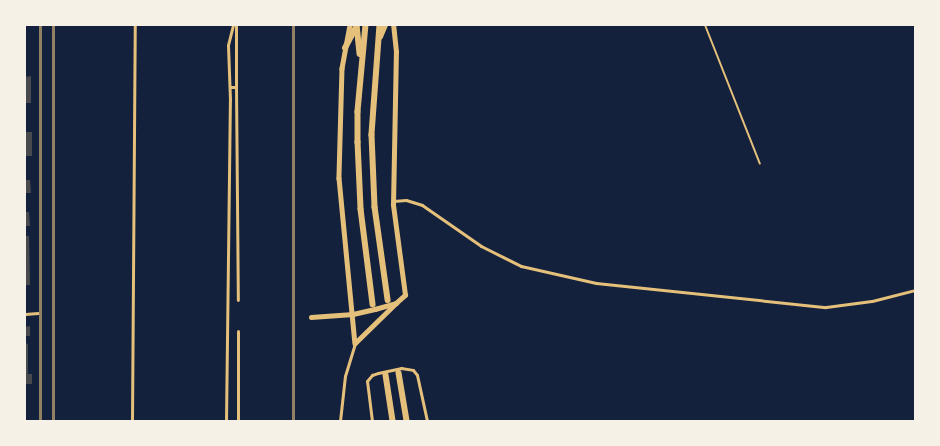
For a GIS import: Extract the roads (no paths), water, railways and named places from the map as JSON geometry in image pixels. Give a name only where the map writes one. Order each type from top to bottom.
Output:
[{"type":"highway","points":[[344,48],[357,25]]},
{"type":"highway","points":[[357,25],[361,64]]},
{"type":"highway","points":[[366,25],[358,112],[359,174],[373,304]]},
{"type":"highway","points":[[380,25],[372,135],[375,207],[388,300]]},
{"type":"highway","points":[[378,44],[385,25]]},
{"type":"highway","points":[[399,373],[407,421]]},
{"type":"highway","points":[[386,375],[393,421]]},
{"type":"street","points":[[132,421],[135,25]]},
{"type":"street","points":[[226,421],[228,46],[234,25]]},
{"type":"street","points":[[234,25],[238,300]]},
{"type":"street","points":[[340,421],[345,376],[355,343],[339,178],[340,105],[344,48],[350,25]]},
{"type":"street","points":[[355,343],[403,298],[406,291],[393,201],[396,52],[393,25]]},
{"type":"street","points":[[229,87],[236,87]]},
{"type":"street","points":[[393,201],[406,200],[422,205],[481,246],[521,266],[596,283],[826,307],[872,301],[915,290]]},
{"type":"street","points":[[311,317],[352,314],[396,303]]},
{"type":"street","points":[[25,314],[38,313]]},
{"type":"street","points":[[238,331],[238,421]]},
{"type":"street","points":[[372,421],[367,381],[378,373],[401,368],[413,370],[417,375],[427,421]]},
{"type":"lane","points":[[705,25],[760,164]]},
{"type":"railway","points":[[40,25],[40,421]]},
{"type":"railway","points":[[53,25],[53,421]]},
{"type":"railway","points":[[293,25],[293,421]]}]
